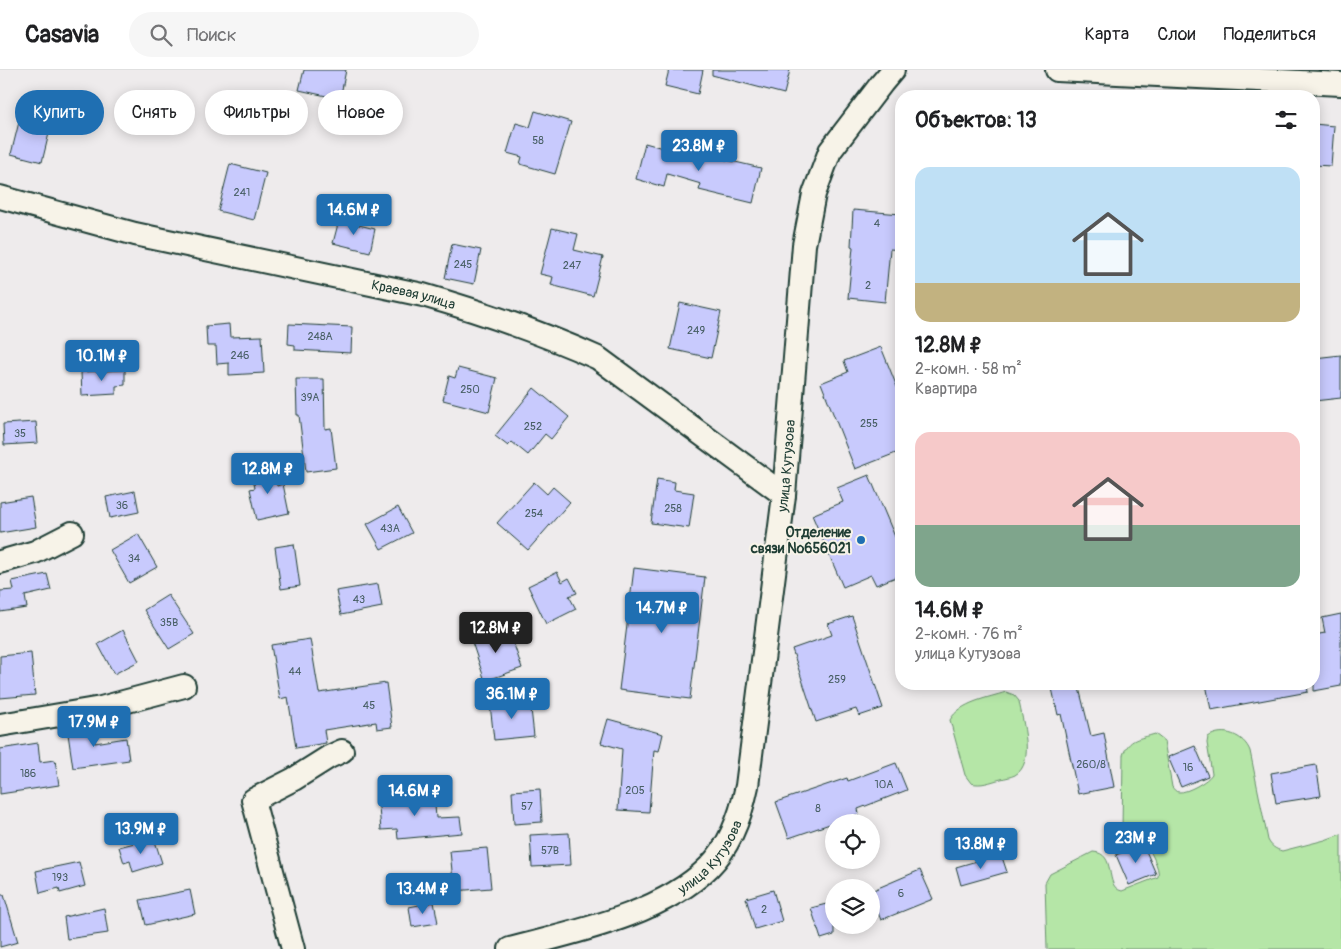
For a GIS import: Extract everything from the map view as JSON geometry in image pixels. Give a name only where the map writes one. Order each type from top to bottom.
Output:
[{"type":"street","name":"улица Кутузова","points":[[510,949],[616,920],[640,911],[686,886],[709,867],[727,842],[736,825],[747,786],[784,495],[804,245],[814,194],[830,151],[893,70]]},
{"type":"street","points":[[1057,70],[1341,84]]},
{"type":"street","name":"Краевая улица","points":[[0,197],[135,234],[423,295],[457,305],[576,348],[598,358],[784,495]]},
{"type":"street","points":[[0,562],[35,552],[72,534]]},
{"type":"street","points":[[0,725],[101,708],[184,686]]},
{"type":"street","points":[[293,949],[253,800],[342,751]]},
{"type":"green space","points":[[1006,692],[1014,695],[1019,701],[1025,730],[1025,761],[1021,769],[1013,776],[986,783],[971,783],[965,775],[950,720],[960,709],[967,705]]},
{"type":"green space","points":[[1226,733],[1232,734],[1243,741],[1250,751],[1268,840],[1275,848],[1282,851],[1341,834],[1341,949],[1047,949],[1045,883],[1050,874],[1093,852],[1101,854],[1105,858],[1113,883],[1116,888],[1122,891],[1158,877],[1156,863],[1144,839],[1123,835],[1122,830],[1123,755],[1125,749],[1139,738],[1155,734],[1164,741],[1172,787],[1179,792],[1187,791],[1197,786],[1212,774],[1207,743],[1208,737],[1214,734]]},
{"type":"building","points":[[304,70],[346,70],[342,90],[318,90],[318,94],[308,92],[308,90],[299,90]]},
{"type":"building","points":[[669,70],[703,70],[698,94],[665,86]]},
{"type":"building","points":[[712,70],[790,70],[784,94],[712,75]]},
{"type":"building","points":[[535,111],[571,122],[555,174],[520,164],[522,157],[507,153],[516,123],[530,127]]},
{"type":"building","points":[[1320,125],[1334,126],[1331,166],[1320,165]]},
{"type":"building","points":[[16,135],[49,135],[42,162],[11,154]]},
{"type":"building","points":[[645,143],[670,150],[671,147],[761,168],[753,203],[699,190],[701,184],[667,174],[664,187],[636,179]]},
{"type":"building","points":[[230,164],[266,173],[254,220],[218,211]]},
{"type":"building","points":[[853,210],[895,214],[895,249],[890,249],[885,302],[848,298],[853,247],[851,246]]},
{"type":"building","points":[[339,220],[375,229],[370,252],[333,243]]},
{"type":"building","points":[[552,228],[578,234],[574,250],[603,257],[593,296],[551,285],[553,277],[540,274]]},
{"type":"building","points":[[452,244],[481,250],[474,284],[445,278]]},
{"type":"building","points":[[680,303],[721,312],[711,358],[670,349]]},
{"type":"building","points":[[229,324],[230,337],[262,336],[264,373],[229,375],[229,363],[217,364],[216,346],[207,346],[206,326]]},
{"type":"building","points":[[289,324],[352,327],[351,353],[295,350],[295,345],[288,344]]},
{"type":"building","points":[[881,347],[895,382],[895,453],[855,469],[821,383],[848,372],[844,361]]},
{"type":"building","points":[[1341,355],[1341,398],[1320,400],[1320,357]]},
{"type":"building","points":[[458,368],[497,378],[489,412],[443,400],[449,376],[455,378]]},
{"type":"building","points":[[125,370],[125,385],[116,386],[116,394],[82,396],[81,372]]},
{"type":"building","points":[[296,379],[324,379],[325,429],[331,428],[336,468],[306,472],[299,415],[297,415]]},
{"type":"building","points":[[534,388],[569,417],[551,439],[545,434],[528,455],[512,442],[508,446],[495,436]]},
{"type":"building","points":[[36,422],[38,443],[4,445],[3,424]]},
{"type":"building","points":[[273,466],[277,486],[283,484],[289,513],[257,520],[250,489],[255,488],[251,471]]},
{"type":"building","points":[[869,475],[895,537],[895,577],[876,585],[871,575],[843,587],[812,515],[843,502],[837,488]]},
{"type":"building","points":[[657,479],[675,482],[674,490],[694,493],[689,528],[651,523]]},
{"type":"building","points":[[534,482],[547,494],[553,487],[570,502],[528,550],[497,523]]},
{"type":"building","points":[[135,491],[139,512],[110,518],[106,497]]},
{"type":"building","points":[[31,497],[36,527],[0,533],[0,502]]},
{"type":"building","points":[[398,507],[412,533],[381,549],[367,524]]},
{"type":"building","points":[[138,534],[157,567],[129,583],[110,550]]},
{"type":"building","points":[[294,544],[300,586],[281,589],[275,547]]},
{"type":"building","points":[[634,568],[705,577],[690,699],[619,690]]},
{"type":"building","points":[[557,572],[562,582],[569,578],[577,593],[569,596],[576,609],[546,624],[528,586]]},
{"type":"building","points":[[47,574],[51,590],[25,596],[27,608],[0,612],[0,591],[14,590],[12,581]]},
{"type":"building","points":[[378,584],[382,607],[341,615],[336,591]]},
{"type":"building","points":[[168,595],[194,634],[169,649],[144,610]]},
{"type":"building","points":[[1341,614],[1341,686],[1320,690],[1320,634],[1325,633],[1322,618]]},
{"type":"building","points":[[852,616],[883,708],[859,716],[856,709],[816,722],[792,649],[832,635],[828,624]]},
{"type":"building","points":[[508,627],[522,668],[485,681],[471,639]]},
{"type":"building","points":[[123,630],[139,661],[114,674],[98,644]]},
{"type":"building","points":[[310,639],[319,693],[386,683],[392,727],[377,729],[376,722],[324,730],[326,743],[296,748],[288,697],[280,699],[271,645]]},
{"type":"building","points":[[31,653],[35,695],[0,698],[0,656]]},
{"type":"building","points":[[1052,690],[1080,690],[1091,736],[1104,733],[1114,787],[1078,794],[1061,714],[1058,715]]},
{"type":"building","points":[[1207,690],[1308,690],[1308,692],[1211,710]]},
{"type":"building","points":[[530,700],[534,736],[494,740],[490,704]]},
{"type":"building","points":[[608,719],[663,734],[659,751],[654,750],[649,812],[618,810],[622,749],[601,743]]},
{"type":"building","points":[[92,723],[95,743],[126,738],[129,760],[73,768],[67,727]]},
{"type":"building","points":[[38,743],[40,762],[55,760],[59,785],[0,794],[0,749]]},
{"type":"building","points":[[1195,746],[1208,776],[1181,787],[1168,757]]},
{"type":"building","points":[[896,763],[907,790],[858,809],[859,814],[825,814],[825,826],[789,838],[776,802],[847,778],[848,781]]},
{"type":"building","points":[[1316,765],[1321,796],[1276,803],[1271,773]]},
{"type":"building","points":[[540,789],[542,822],[514,824],[512,791]]},
{"type":"building","points":[[434,792],[436,818],[460,817],[462,833],[398,839],[397,829],[381,830],[378,797]]},
{"type":"building","points":[[569,833],[571,865],[532,867],[530,835]]},
{"type":"building","points":[[154,838],[162,863],[133,872],[130,861],[124,863],[119,847]]},
{"type":"building","points":[[1143,844],[1156,874],[1129,885],[1116,855]]},
{"type":"building","points":[[487,848],[491,888],[454,891],[450,851]]},
{"type":"building","points":[[1001,854],[1007,872],[961,885],[956,867]]},
{"type":"building","points":[[79,862],[85,886],[60,893],[59,888],[40,893],[36,871]]},
{"type":"building","points":[[920,870],[933,899],[881,920],[880,887]]},
{"type":"building","points":[[190,890],[195,914],[146,925],[140,900]]},
{"type":"building","points":[[773,890],[782,921],[755,929],[746,898]]},
{"type":"building","points":[[0,895],[4,895],[18,942],[0,947]]},
{"type":"building","points":[[434,902],[438,923],[412,927],[409,907]]},
{"type":"building","points":[[825,904],[825,934],[834,935],[821,939],[811,908]]},
{"type":"building","points":[[104,908],[108,933],[67,939],[64,917]]},
{"type":"place","name":"Отделение связи №656021","points":[[861,540]]}]
